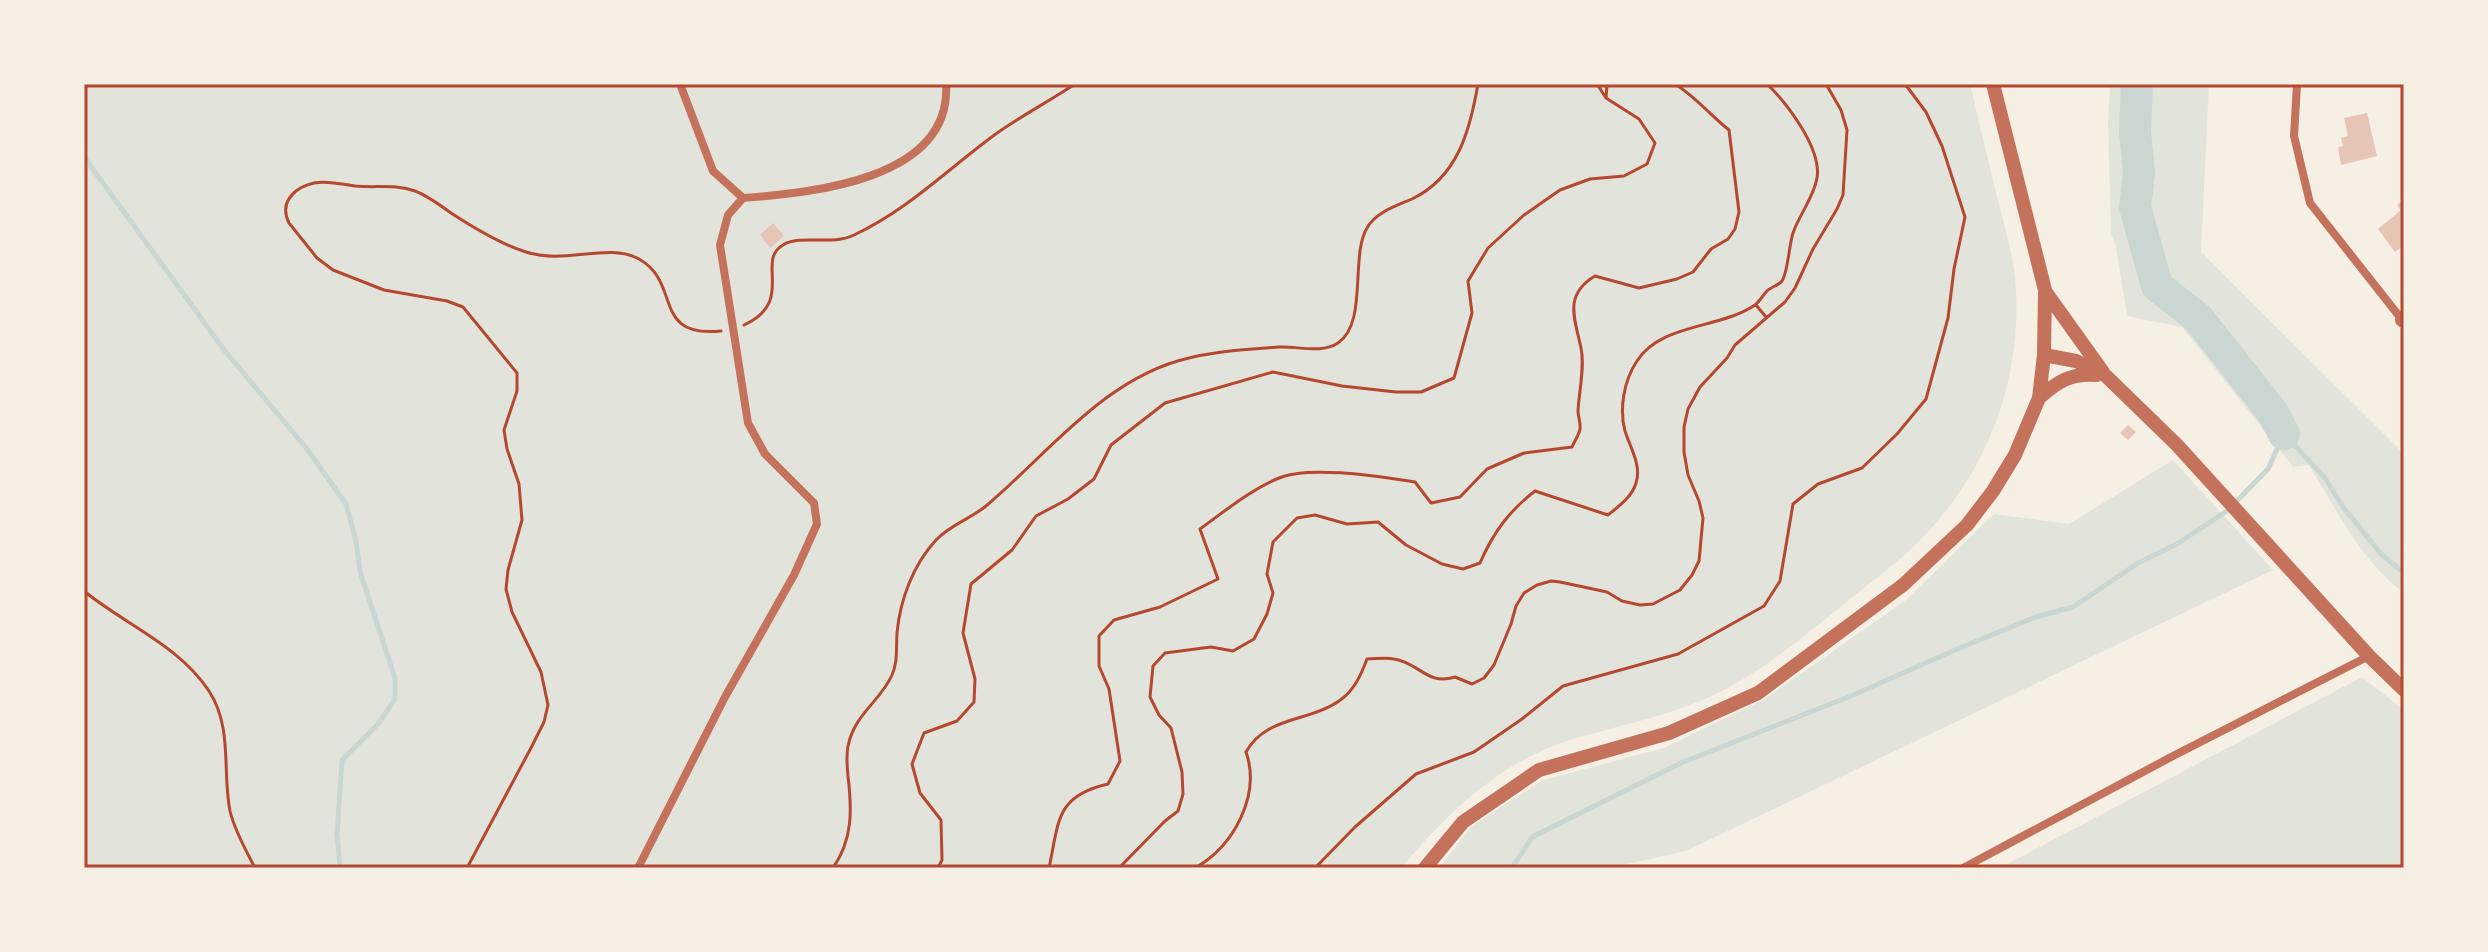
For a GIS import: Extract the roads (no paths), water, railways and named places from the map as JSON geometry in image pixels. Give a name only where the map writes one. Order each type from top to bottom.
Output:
[{"type":"street","points":[[680,84],[713,171],[743,198]]},
{"type":"street","points":[[638,868],[725,697],[794,575],[817,524],[814,503],[765,454],[748,423],[720,245],[728,215],[743,198],[840,186],[888,169],[934,134],[945,111],[946,84]]},
{"type":"street","points":[[1425,868],[1463,822],[1539,770],[1669,733],[1758,693],[1903,585],[1967,525],[1993,491],[2015,455],[2039,398],[2044,355],[2045,290],[1993,84]]},
{"type":"street","points":[[2297,84],[2294,136],[2310,203],[2403,320]]},
{"type":"street","points":[[2045,290],[2105,375],[2177,445],[2369,656],[2404,690]]},
{"type":"street","points":[[2044,355],[2076,361],[2105,375]]},
{"type":"street","points":[[2039,398],[2058,381],[2079,373],[2105,375]]},
{"type":"street","points":[[1963,868],[2369,656]]},
{"type":"waterway","points":[[2137,84],[2135,131],[2139,173],[2135,207],[2157,286],[2198,318],[2273,413],[2284,434]]},
{"type":"waterway","points":[[84,157],[225,351],[307,449],[346,504],[360,572],[395,678],[395,699],[378,724],[342,760],[337,834],[340,868]]},
{"type":"waterway","points":[[1512,868],[1532,837],[1683,762],[1851,696],[2036,617],[2073,607],[2138,563],[2177,544],[2227,511],[2268,469],[2284,434],[2325,478],[2343,507],[2381,554],[2404,573]]}]
